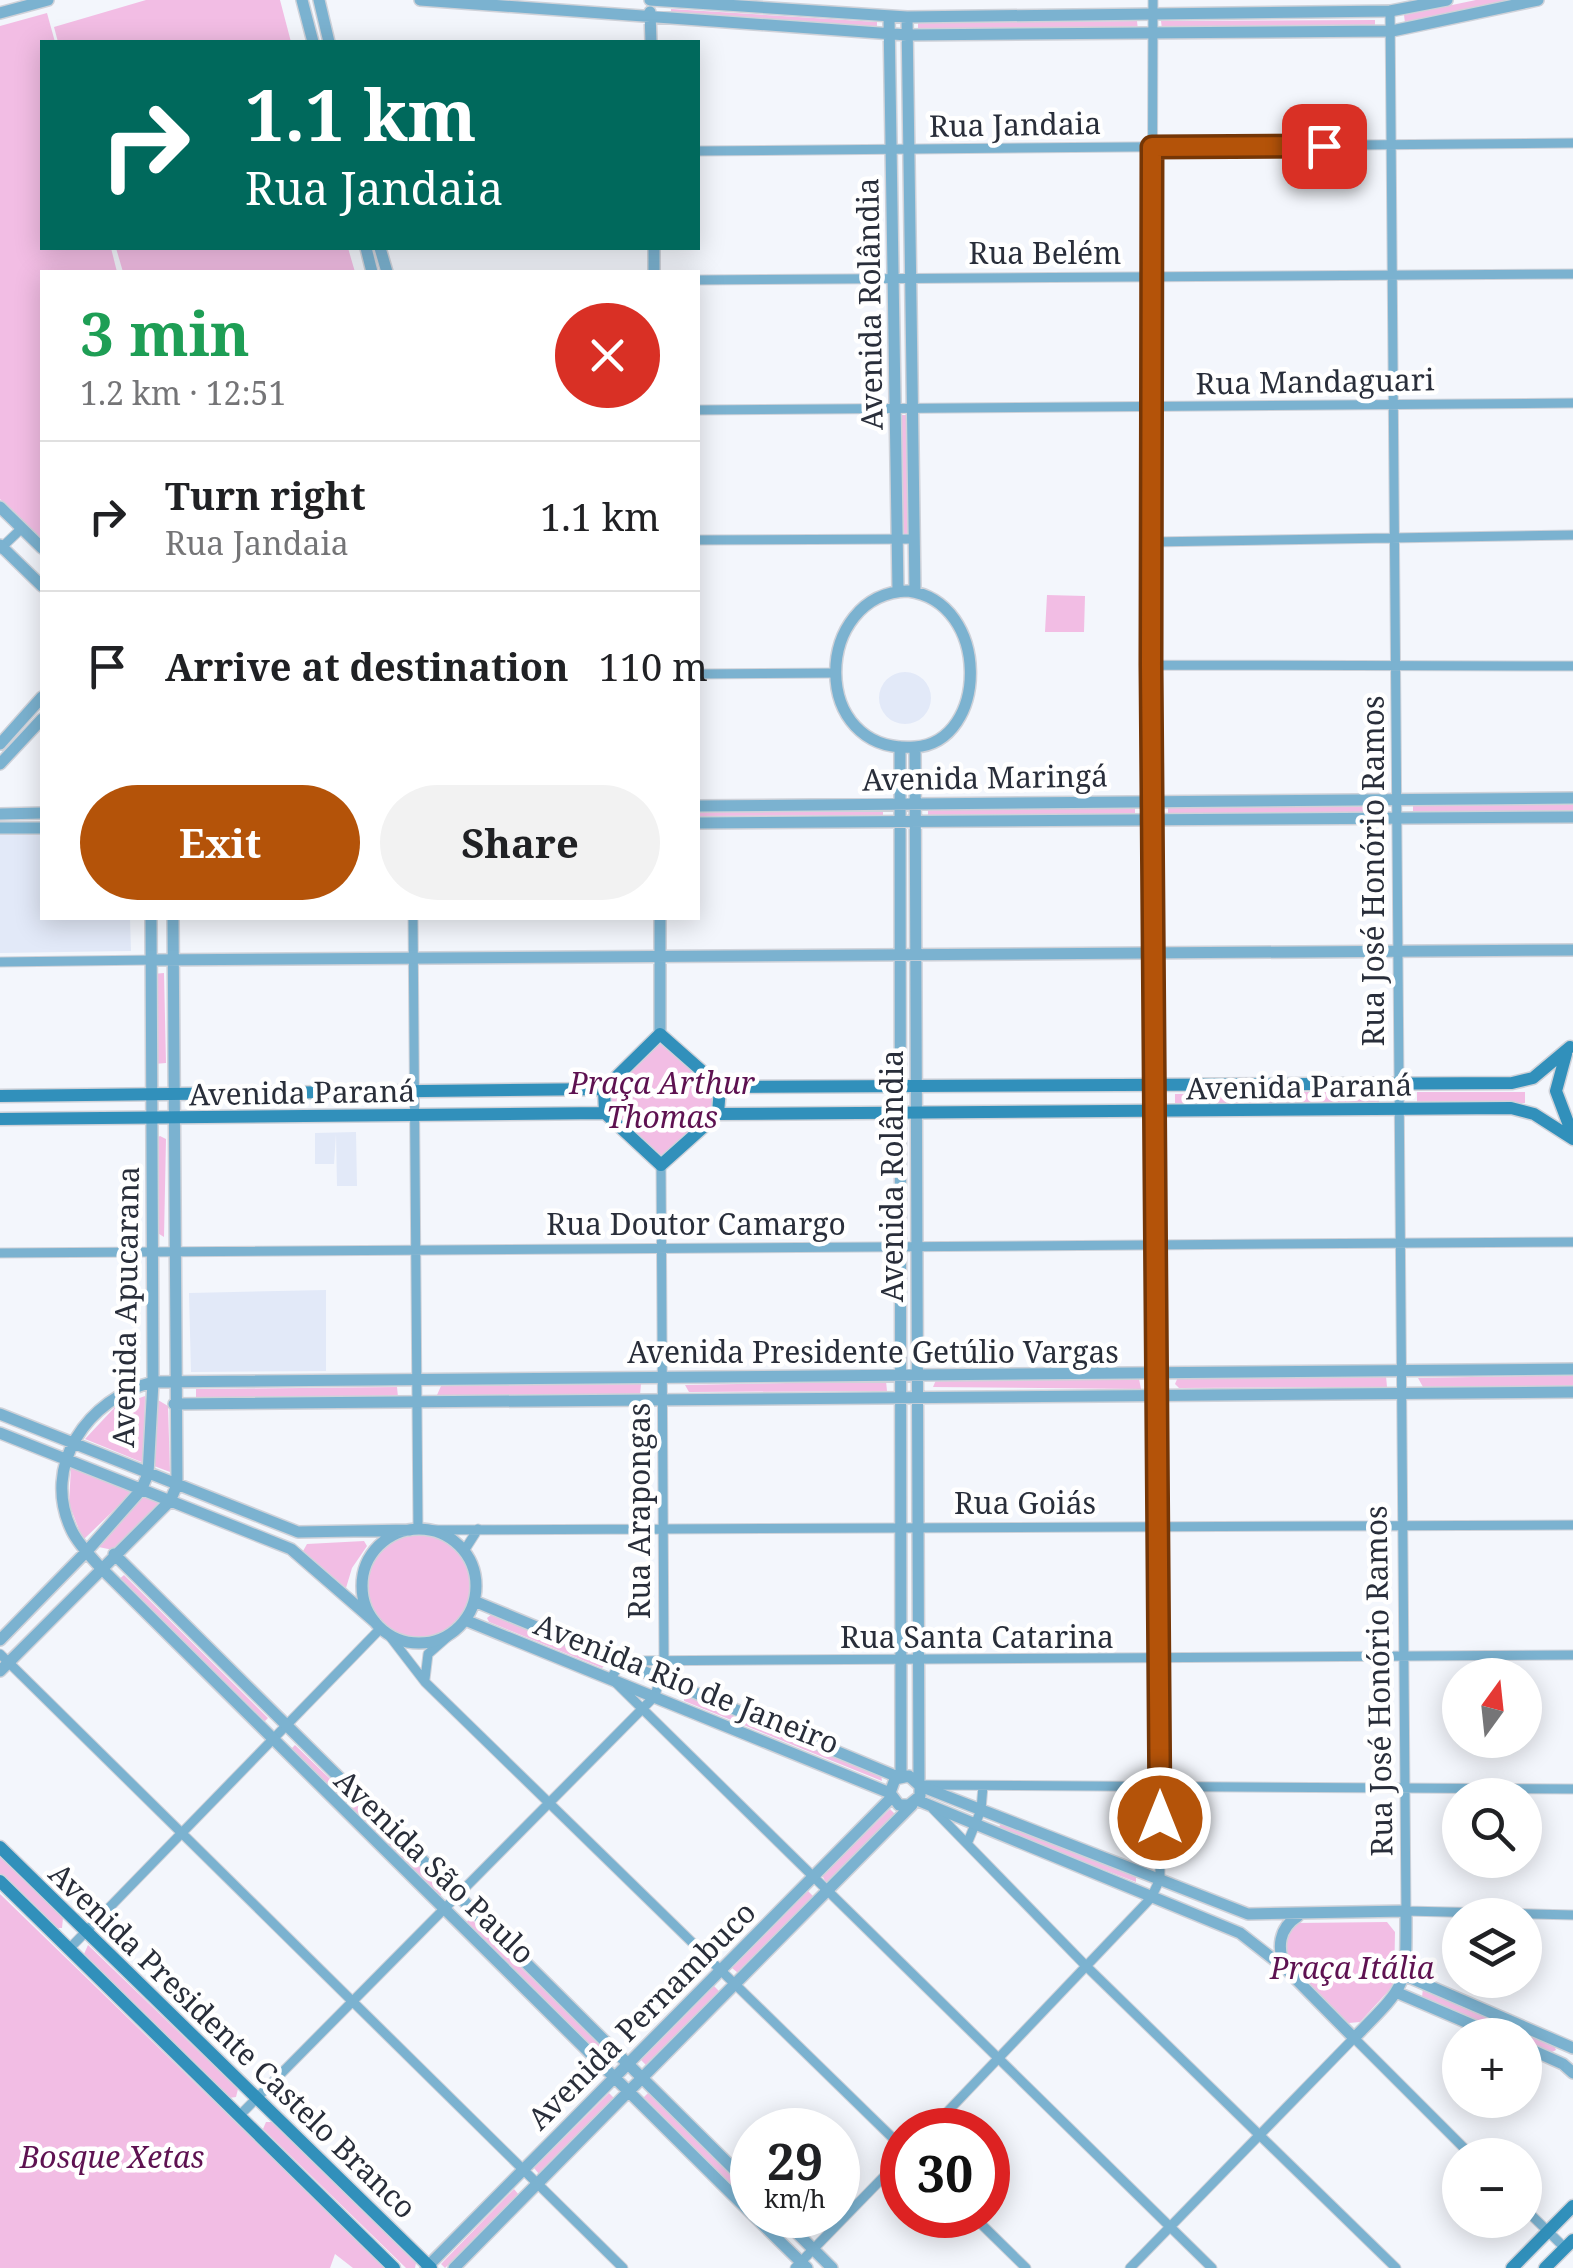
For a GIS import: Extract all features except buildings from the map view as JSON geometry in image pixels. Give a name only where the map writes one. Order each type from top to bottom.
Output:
[{"type":"main road","points":[[660,1034],[720,1087],[718,1114],[661,1165],[605,1113],[604,1089],[660,1034]]},
{"type":"main road","name":"Avenida Paraná","points":[[720,1087],[1154,1088],[1522,1082],[1571,1045]]},
{"type":"main road","points":[[1571,1045],[1558,1070],[1556,1092],[1573,1137]]},
{"type":"main road","name":"Avenida Paraná","points":[[0,1096],[604,1089]]},
{"type":"main road","points":[[572,1090],[583,1104],[575,1114]]},
{"type":"main road","points":[[386,1092],[395,1104],[388,1116]]},
{"type":"main road","points":[[454,1092],[446,1100],[455,1115]]},
{"type":"main road","points":[[99,1095],[105,1106],[99,1118]]},
{"type":"main road","points":[[201,1095],[196,1110],[203,1119]]},
{"type":"main road","name":"Avenida Paraná","points":[[718,1114],[1522,1109],[1573,1137]]},
{"type":"main road","name":"Avenida Paraná","points":[[0,1119],[605,1113]]},
{"type":"main road","name":"Avenida Presidente Castelo Branco","points":[[0,1847],[429,2267]]},
{"type":"main road","name":"Avenida Presidente Castelo Branco","points":[[0,1881],[394,2268]]},
{"type":"main road","points":[[1512,2268],[1573,2206]]},
{"type":"main road","points":[[1545,2268],[1569,2244]]},
{"type":"street","points":[[0,13],[48,0]]},
{"type":"street","points":[[302,0],[312,40]]},
{"type":"street","points":[[320,0],[330,40]]},
{"type":"street","points":[[420,0],[889,35],[1392,31],[1538,0]]},
{"type":"street","points":[[651,40],[650,0],[906,17],[1390,11],[1447,0]]},
{"type":"street","points":[[951,2108],[1151,1898],[1160,1879],[1151,665],[1153,0]]},
{"type":"street","name":"Rua José Honório Ramos","points":[[1390,11],[1406,1911]]},
{"type":"street","name":"Avenida Rolândia","points":[[889,16],[898,592]]},
{"type":"street","name":"Avenida Rolândia","points":[[906,17],[915,592]]},
{"type":"street","name":"Rua Jandaia","points":[[700,151],[1573,143]]},
{"type":"street","name":"Rua Belém","points":[[700,280],[1573,274]]},
{"type":"street","name":"Rua Mandaguari","points":[[700,410],[1573,403]]},
{"type":"street","points":[[0,507],[40,546]]},
{"type":"street","points":[[22,528],[1,547],[40,584]]},
{"type":"street","points":[[1151,542],[1573,535]]},
{"type":"street","points":[[700,540],[913,539]]},
{"type":"street","points":[[915,592],[937,600],[958,620],[967,637],[970,664],[967,693],[956,722],[935,741],[915,748],[873,740],[854,728],[841,706],[836,673],[843,636],[857,612],[876,598],[915,592]]},
{"type":"street","points":[[1151,665],[1573,666]]},
{"type":"street","points":[[700,674],[836,673]]},
{"type":"street","points":[[0,744],[40,699]]},
{"type":"street","points":[[0,764],[40,722]]},
{"type":"street","name":"Avenida Rolândia","points":[[900,747],[900,821],[916,1088],[917,1376],[900,1776]]},
{"type":"street","name":"Avenida Rolândia","points":[[915,748],[915,821],[900,1087],[901,1397],[918,1662],[919,1785],[915,1802]]},
{"type":"street","points":[[1498,798],[1499,818]]},
{"type":"street","name":"Avenida Maringá","points":[[700,806],[1573,798]]},
{"type":"street","points":[[0,814],[40,814]]},
{"type":"street","name":"Avenida Maringá","points":[[700,823],[1573,817]]},
{"type":"street","points":[[0,828],[40,828]]},
{"type":"street","name":"Avenida Apucarana","points":[[0,1640],[87,1551],[141,1490],[148,1474],[152,1382],[151,920]]},
{"type":"street","name":"Avenida Apucarana","points":[[173,920],[177,1485]]},
{"type":"street","points":[[414,920],[419,1530]]},
{"type":"street","points":[[660,920],[660,1034]]},
{"type":"street","points":[[0,962],[1573,950]]},
{"type":"street","points":[[152,1065],[166,1070],[173,1064]]},
{"type":"street","name":"Rua Arapongas","points":[[655,1696],[664,1662],[661,1165]]},
{"type":"street","name":"Rua Doutor Camargo","points":[[0,1252],[1573,1242]]},
{"type":"street","points":[[152,1298],[174,1298]]},
{"type":"street","name":"Avenida Presidente Getúlio Vargas","points":[[152,1382],[1573,1369]]},
{"type":"street","points":[[66,1459],[72,1444],[104,1404],[152,1382],[174,1404]]},
{"type":"street","name":"Avenida Presidente Getúlio Vargas","points":[[174,1404],[1573,1392]]},
{"type":"street","points":[[0,1414],[298,1532],[419,1530],[448,1538],[464,1551],[476,1580],[474,1601],[466,1620],[428,1654],[426,1682]]},
{"type":"street","points":[[0,1433],[290,1549],[381,1628],[426,1682],[880,2125]]},
{"type":"street","name":"Avenida São Paulo","points":[[66,1459],[65,1508],[74,1534],[101,1568],[271,1742],[444,1907],[730,2192]]},
{"type":"street","points":[[177,1485],[170,1502],[3,1662],[353,2000],[622,2268]]},
{"type":"street","name":"Rua Goiás","points":[[419,1530],[1573,1526]]},
{"type":"street","points":[[464,1551],[478,1529]]},
{"type":"street","points":[[419,1530],[380,1545],[366,1566],[362,1591],[381,1628],[421,1643],[453,1632]]},
{"type":"street","points":[[290,1549],[298,1532]]},
{"type":"street","points":[[87,1551],[114,1554]]},
{"type":"street","name":"Avenida São Paulo","points":[[114,1554],[730,2165]]},
{"type":"street","name":"Avenida Rio de Janeiro","points":[[474,1601],[919,1785]]},
{"type":"street","name":"Avenida Rio de Janeiro","points":[[466,1620],[890,1796],[899,1805],[915,1802]]},
{"type":"street","points":[[68,1948],[381,1628]]},
{"type":"street","name":"Rua Santa Catarina","points":[[622,1661],[1573,1656]]},
{"type":"street","points":[[622,1661],[611,1678],[641,1710],[828,1888],[1212,2268]]},
{"type":"street","points":[[239,2116],[655,1696]]},
{"type":"street","name":"Avenida Pernambuco","points":[[429,2267],[815,1876],[890,1796],[900,1776]]},
{"type":"street","points":[[919,1785],[1573,1789]]},
{"type":"street","points":[[919,1785],[1248,1914],[1406,1911],[1573,1915]]},
{"type":"street","points":[[967,1844],[981,1810],[983,1786]]},
{"type":"street","points":[[915,1802],[1240,1933],[1286,1969],[1453,2138]]},
{"type":"street","name":"Avenida Pernambuco","points":[[454,2268],[915,1802]]},
{"type":"street","points":[[930,1806],[1086,1966],[1396,2268]]},
{"type":"street","points":[[1130,2268],[1398,1993],[1406,1976],[1406,1911]]},
{"type":"street","points":[[1240,1933],[1248,1914]]},
{"type":"street","points":[[1286,1969],[1279,1951],[1281,1937],[1298,1916]]},
{"type":"street","points":[[1406,1976],[1571,2048],[1568,2068],[1542,2055]]},
{"type":"street","points":[[1398,1993],[1456,2018]]},
{"type":"street","points":[[801,2266],[880,2181]]},
{"type":"street","points":[[1542,2226],[1569,2244]]},
{"type":"street","name":"Avenida São Paulo","points":[[775,2238],[801,2266]]},
{"type":"street","points":[[802,2238],[832,2268]]},
{"type":"street","points":[[995,2238],[1026,2268]]},
{"type":"shaded area","points":[[905,672],[924,679],[931,698],[924,717],[905,724],[886,717],[879,698],[886,679]]},
{"type":"shaded area","points":[[0,835],[40,835],[40,920],[130,920],[131,951],[0,953]]},
{"type":"shaded area","points":[[356,1132],[357,1186],[337,1186],[336,1134],[334,1164],[315,1164],[315,1133]]},
{"type":"shaded area","points":[[326,1290],[326,1371],[191,1372],[189,1293]]},
{"type":"green space","points":[[146,0],[280,0],[290,40],[57,40],[54,27]]},
{"type":"green space","points":[[1476,0],[1512,0],[1405,23],[1404,15]]},
{"type":"green space","points":[[671,9],[877,22],[877,30],[671,16]]},
{"type":"green space","points":[[47,13],[54,40],[40,40],[40,250],[112,250],[116,270],[40,270],[40,540],[0,499],[0,26]]},
{"type":"green space","points":[[1375,20],[1375,27],[1162,29],[1161,21]]},
{"type":"green space","points":[[1137,21],[1138,30],[918,32],[918,23]]},
{"type":"green space","points":[[117,250],[349,250],[354,270],[122,270]]},
{"type":"green space","points":[[902,415],[908,415],[908,534],[902,534]]},
{"type":"green space","points":[[1047,595],[1085,596],[1084,632],[1045,632]]},
{"type":"green space","points":[[1413,805],[1573,805],[1573,812],[1413,812]]},
{"type":"green space","points":[[1379,806],[1379,813],[1168,815],[1168,808]]},
{"type":"green space","points":[[883,807],[883,815],[700,816],[700,808]]},
{"type":"green space","points":[[1135,808],[1135,816],[928,818],[928,810]]},
{"type":"green space","points":[[164,973],[166,1063],[154,1064],[152,974]]},
{"type":"green space","name":"Praça Arthur Thomas","points":[[660,1034],[720,1087],[718,1114],[661,1165],[605,1113],[604,1089]]},
{"type":"green space","points":[[1379,1091],[1379,1103],[1175,1106],[1175,1094]]},
{"type":"green space","points":[[1417,1092],[1525,1092],[1525,1103],[1417,1104]]},
{"type":"green space","points":[[155,1139],[166,1139],[164,1237],[156,1232]]},
{"type":"green space","points":[[1573,1375],[1573,1386],[1423,1387],[1418,1378]]},
{"type":"green space","points":[[1386,1376],[1387,1387],[1179,1388],[1175,1384],[1178,1377]]},
{"type":"green space","points":[[1139,1379],[1141,1389],[933,1387],[936,1380]]},
{"type":"green space","points":[[886,1381],[887,1391],[689,1392],[685,1385]]},
{"type":"green space","points":[[641,1384],[640,1395],[437,1395],[441,1386]]},
{"type":"green space","points":[[397,1387],[398,1397],[196,1397],[196,1389]]},
{"type":"green space","points":[[145,1396],[144,1463],[85,1439],[115,1407]]},
{"type":"green space","points":[[153,1397],[168,1406],[170,1472],[154,1466]]},
{"type":"green space","points":[[71,1467],[134,1491],[83,1540],[69,1504]]},
{"type":"green space","points":[[141,1495],[161,1503],[113,1550],[89,1545]]},
{"type":"green space","points":[[419,1533],[439,1537],[456,1549],[468,1566],[472,1586],[468,1606],[456,1623],[439,1635],[419,1639],[399,1635],[382,1623],[370,1606],[366,1586],[370,1566],[382,1549],[399,1537]]},
{"type":"green space","points":[[364,1541],[367,1546],[352,1568],[346,1588],[303,1551],[307,1544]]},
{"type":"green space","points":[[124,1575],[268,1718],[262,1724],[117,1581]]},
{"type":"green space","points":[[493,1613],[605,1658],[605,1665],[602,1668],[489,1622],[487,1618]]},
{"type":"green space","points":[[684,1692],[881,1774],[882,1781],[684,1701]]},
{"type":"green space","points":[[295,1745],[445,1890],[439,1897],[289,1751]]},
{"type":"green space","points":[[890,1809],[897,1816],[826,1883],[822,1875]]},
{"type":"green space","points":[[1002,1823],[1136,1875],[1136,1882],[997,1829]]},
{"type":"green space","points":[[0,1855],[63,1918],[62,1928],[54,1928],[0,1874]]},
{"type":"green space","points":[[808,1891],[814,1897],[738,1973],[732,1968]]},
{"type":"green space","name":"Bosque Xetas","points":[[0,1894],[386,2268],[353,2268],[335,2254],[330,2268],[0,2268]]},
{"type":"green space","points":[[470,1918],[615,2059],[610,2065],[465,1924]]},
{"type":"green space","name":"Praça Itália","points":[[1387,1922],[1395,1932],[1394,1985],[1360,2022],[1349,2023],[1300,1978],[1286,1949],[1287,1935],[1296,1923]]},
{"type":"green space","points":[[88,1945],[238,2089],[236,2097],[229,2098],[84,1954]]},
{"type":"green space","points":[[714,1986],[720,1992],[647,2066],[641,2060]]},
{"type":"green space","points":[[1423,1988],[1492,2018],[1471,2018],[1422,1997]]},
{"type":"green space","points":[[1542,2040],[1554,2045],[1556,2050],[1550,2053],[1542,2049]]},
{"type":"green space","points":[[649,2092],[730,2173],[730,2185],[643,2098]]},
{"type":"green space","points":[[609,2093],[615,2099],[539,2174],[534,2168]]},
{"type":"green space","points":[[266,2122],[272,2122],[416,2263],[415,2268],[406,2268],[263,2129]]},
{"type":"green space","points":[[514,2189],[519,2195],[445,2268],[441,2264]]},
{"type":"route","points":[[1160,1818],[1151,665],[1152,147],[1324,146]]}]
